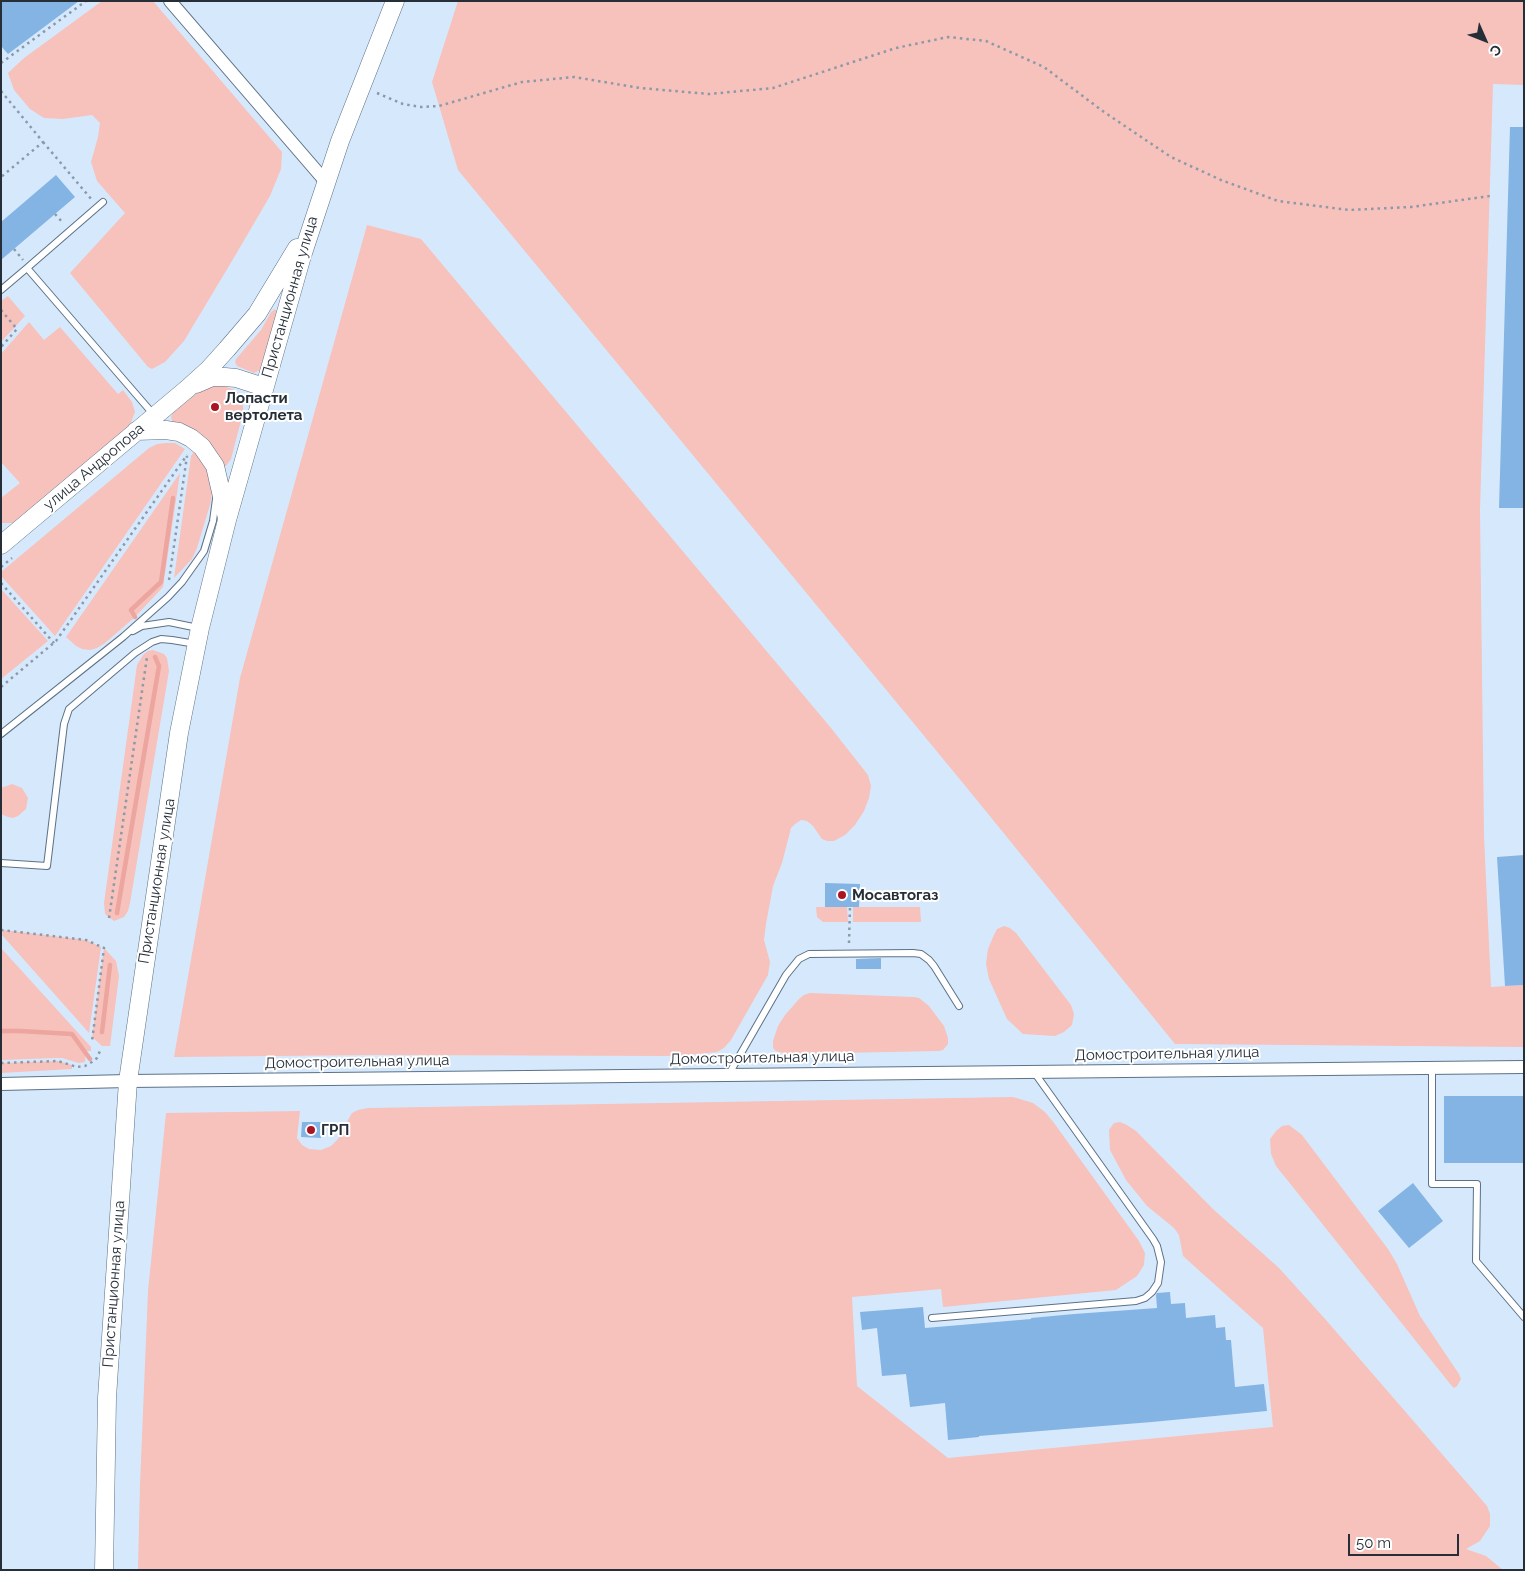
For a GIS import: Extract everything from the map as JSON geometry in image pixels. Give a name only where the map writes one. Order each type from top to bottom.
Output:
[{"type":"main road","points":[[316,210],[395,1]]},
{"type":"main road","name":"Пристанционная улица","points":[[104,1570],[107,1398],[128,1081],[179,733],[199,636],[227,520],[316,210]]},
{"type":"main road","name":"улица Андропова","points":[[6,545],[187,389],[228,350],[257,314],[294,254],[316,210]]},
{"type":"main road","name":"улица Андропова","points":[[187,389],[212,377],[236,378],[264,387]]},
{"type":"main road","points":[[136,431],[166,430],[179,432],[202,446],[218,476],[227,520]]},
{"type":"street","points":[[170,1],[326,182]]},
{"type":"street","name":"Домостроительная улица","points":[[1,1084],[729,1074],[1524,1067]]},
{"type":"lane","points":[[1,290],[103,202]]},
{"type":"lane","points":[[27,268],[155,416]]},
{"type":"lane","points":[[1,734],[123,637],[182,582],[204,551],[213,521],[218,476]]},
{"type":"lane","points":[[123,637],[142,626],[169,622],[199,636]]},
{"type":"lane","points":[[1,863],[47,866],[65,716],[69,709],[134,653],[148,644],[161,639],[199,636]]},
{"type":"lane","points":[[729,1074],[786,975],[799,959],[814,953],[921,954],[934,966],[959,1006]]},
{"type":"lane","points":[[1432,1068],[1432,1184],[1477,1184],[1476,1262],[1524,1317]]},
{"type":"lane","points":[[932,1318],[1136,1301],[1145,1298],[1158,1283],[1161,1262],[1158,1246],[1034,1071]]},
{"type":"path","points":[[1,63],[86,1]]},
{"type":"path","points":[[362,85],[403,104],[421,107],[439,106],[522,82],[574,77],[640,88],[709,94],[773,88],[896,48],[948,37],[986,41],[1044,67],[1104,112],[1171,157],[1221,180],[1278,201],[1349,210],[1411,207],[1490,196]]},
{"type":"path","points":[[1,91],[97,207]]},
{"type":"path","points":[[1,178],[43,142]]},
{"type":"path","points":[[1,310],[17,329],[1,347]]},
{"type":"path","points":[[1,687],[54,643],[192,448]]},
{"type":"path","points":[[169,584],[187,455]]},
{"type":"path","points":[[1,567],[6,545]]},
{"type":"path","points":[[1,583],[54,643]]},
{"type":"path","points":[[109,918],[148,644]]},
{"type":"path","points":[[849,953],[850,907]]},
{"type":"path","points":[[1,930],[86,940],[104,948],[92,1041]]},
{"type":"path","points":[[1,1063],[58,1061],[77,1067],[85,1066],[92,1062],[97,1058],[100,1051]]},
{"type":"shaded area","points":[[102,1],[153,1],[282,152],[281,169],[270,196],[229,266],[184,341],[165,362],[152,369],[148,367],[70,273],[125,213],[97,181],[91,162],[100,123],[92,115],[63,119],[44,118],[30,109],[14,90],[8,73],[24,58]]},
{"type":"shaded area","points":[[458,1],[1524,1],[1524,85],[1493,84],[1480,510],[1484,836],[1491,987],[1524,985],[1524,1047],[1175,1044],[967,788],[458,170],[432,82]]},
{"type":"shaded area","points":[[367,225],[421,239],[831,728],[868,775],[871,786],[869,798],[864,811],[855,825],[845,835],[834,841],[827,841],[822,839],[807,821],[801,820],[791,828],[782,863],[773,886],[766,924],[764,940],[770,962],[768,975],[731,1040],[724,1048],[717,1052],[678,1056],[375,1055],[174,1057],[240,678]]},
{"type":"shaded area","points":[[8,296],[25,316],[1,342],[1,301]]},
{"type":"shaded area","points":[[275,309],[278,313],[260,370],[254,373],[237,366],[236,359],[261,330],[271,312]]},
{"type":"shaded area","points":[[29,322],[44,340],[60,327],[118,394],[123,390],[132,402],[135,412],[130,425],[13,523],[1,523],[1,498],[20,483],[1,462],[1,354]]},
{"type":"shaded area","points":[[213,385],[221,385],[235,390],[243,401],[243,413],[231,459],[226,466],[172,421],[171,417],[173,413],[198,392]]},
{"type":"shaded area","points":[[175,443],[185,449],[55,636],[1,576],[1,572],[149,448],[157,444]]},
{"type":"shaded area","points":[[195,450],[205,461],[212,484],[212,494],[197,548],[192,559],[174,578],[191,456]]},
{"type":"shaded area","points":[[180,473],[163,587],[135,617],[105,643],[90,650],[76,646],[66,637]]},
{"type":"shaded area","points":[[1,589],[48,641],[1,679]]},
{"type":"shaded area","points":[[153,650],[164,654],[167,658],[169,671],[130,903],[124,917],[114,921],[105,914],[104,903],[137,665],[143,655]]},
{"type":"shaded area","points":[[12,784],[22,788],[28,798],[26,809],[13,818],[1,814],[1,788]]},
{"type":"shaded area","points":[[816,907],[847,907],[848,922],[823,922],[817,917]]},
{"type":"shaded area","points":[[853,907],[920,907],[921,922],[853,922]]},
{"type":"shaded area","points":[[1004,926],[1016,933],[1071,1005],[1074,1014],[1072,1025],[1064,1032],[1055,1036],[1023,1034],[1007,1019],[989,979],[986,964],[988,949],[993,937],[997,929]]},
{"type":"shaded area","points":[[3,930],[86,940],[101,947],[89,1033],[2,935]]},
{"type":"shaded area","points":[[1,948],[91,1047],[91,1051],[86,1051],[85,1062],[79,1063],[62,1058],[1,1060]]},
{"type":"shaded area","points":[[104,948],[116,961],[119,976],[110,1046],[102,1046],[92,1037]]},
{"type":"shaded area","points":[[810,993],[919,998],[929,1006],[944,1026],[948,1044],[943,1050],[939,1051],[787,1054],[776,1051],[773,1048],[773,1041],[778,1026],[799,999]]},
{"type":"shaded area","points":[[58,1061],[72,1065],[72,1069],[1,1073],[1,1063]]},
{"type":"shaded area","points":[[1013,1097],[1033,1103],[1045,1112],[1054,1123],[1139,1241],[1145,1253],[1144,1265],[1137,1276],[1116,1290],[943,1307],[941,1289],[852,1297],[857,1386],[948,1458],[1273,1427],[1263,1328],[1183,1256],[1179,1235],[1174,1228],[1147,1206],[1126,1180],[1110,1150],[1109,1130],[1114,1123],[1120,1122],[1136,1131],[1213,1209],[1279,1268],[1487,1506],[1490,1514],[1490,1526],[1480,1541],[1466,1549],[1486,1556],[1503,1570],[138,1570],[148,1291],[166,1113],[300,1111],[297,1138],[302,1145],[309,1149],[321,1150],[331,1146],[338,1139],[352,1113],[368,1108]]},
{"type":"shaded area","points":[[1289,1125],[1302,1135],[1388,1249],[1397,1264],[1420,1316],[1459,1374],[1461,1379],[1454,1388],[1276,1166],[1271,1154],[1270,1139],[1282,1126]]},
{"type":"building","points":[[1,1],[79,1],[8,54],[1,46]]},
{"type":"building","points":[[1510,127],[1524,127],[1524,508],[1499,508]]},
{"type":"building","points":[[56,175],[75,197],[1,260],[1,222]]},
{"type":"building","points":[[1524,855],[1524,985],[1505,986],[1497,857]]},
{"type":"building","name":"Мосавтогаз","points":[[825,883],[860,884],[859,907],[825,907]]},
{"type":"building","points":[[881,958],[881,969],[856,969],[856,959]]},
{"type":"building","points":[[1444,1096],[1524,1096],[1524,1163],[1444,1163]]},
{"type":"building","name":"ГРП","points":[[302,1122],[321,1122],[321,1138],[301,1137]]},
{"type":"building","points":[[1413,1183],[1443,1221],[1409,1248],[1378,1211]]},
{"type":"building","points":[[1170,1292],[1171,1304],[1185,1303],[1186,1318],[1215,1315],[1216,1328],[1225,1327],[1226,1340],[1231,1340],[1235,1387],[1264,1384],[1267,1411],[948,1440],[945,1403],[910,1407],[906,1374],[882,1376],[877,1328],[862,1330],[860,1312],[923,1307],[925,1328],[1157,1308],[1157,1293]]},
{"type":"waterway","points":[[135,617],[131,610],[161,582],[173,498]]},
{"type":"waterway","points":[[117,913],[159,666],[155,657]]},
{"type":"waterway","points":[[102,1032],[110,965]]},
{"type":"waterway","points":[[1,1031],[72,1034],[90,1059]]},
{"type":"place","name":"Лопасти вертолета","points":[[215,407]]},
{"type":"place","name":"Мосавтогаз","points":[[842,895]]},
{"type":"place","name":"ГРП","points":[[311,1130]]}]
